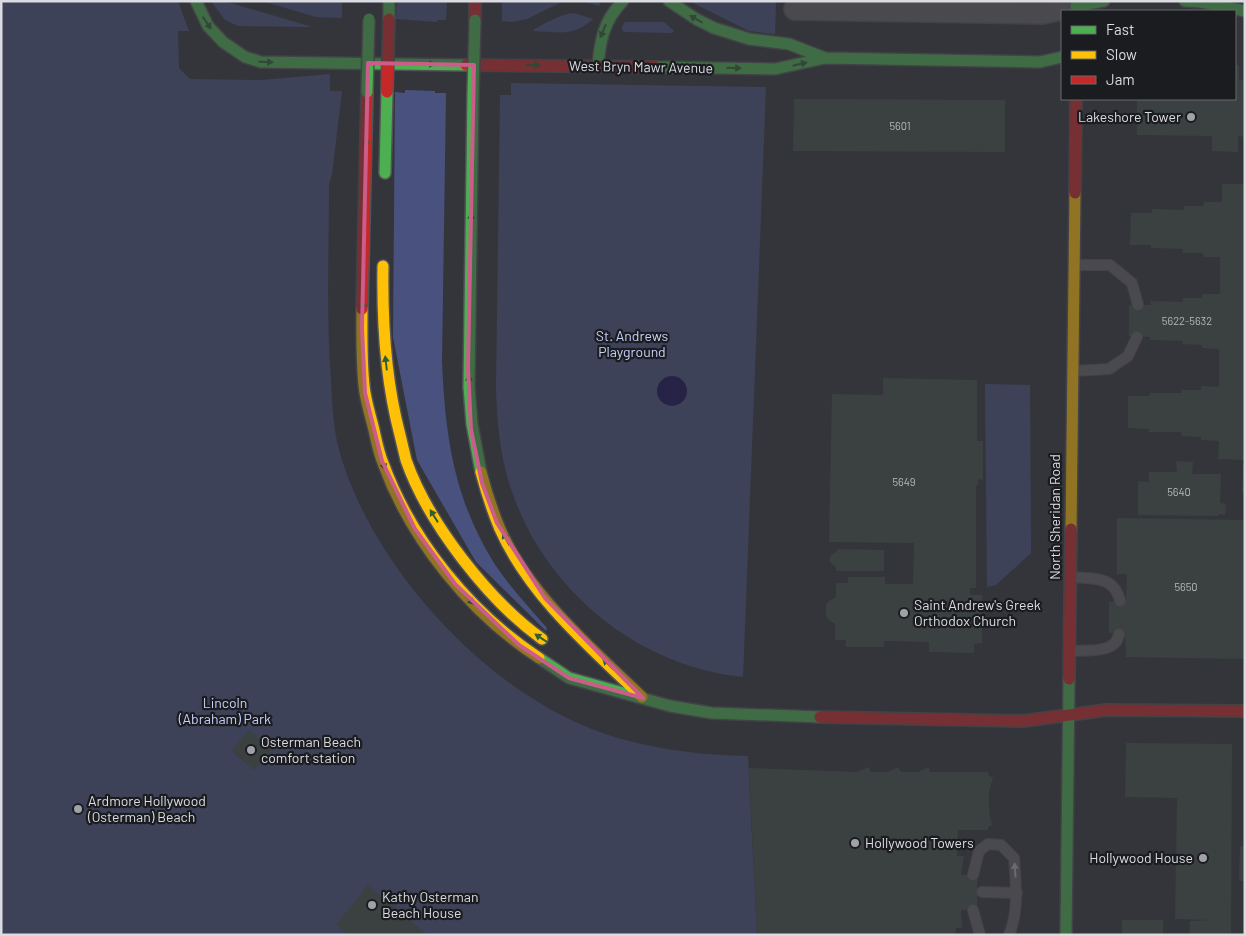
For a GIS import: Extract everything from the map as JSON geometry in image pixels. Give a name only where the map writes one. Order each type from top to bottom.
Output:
[{"type":"main road","name":"West Bryn Mawr Avenue","points":[[196,1],[208,26],[223,42],[242,56],[260,62],[775,69],[825,58],[1040,62],[1061,57]]},
{"type":"main road","points":[[384,181],[389,1]]},
{"type":"main road","points":[[475,1],[468,368],[471,430],[482,483],[497,523],[519,563],[545,598],[643,698]]},
{"type":"main road","points":[[598,66],[600,38],[611,14],[623,1]]},
{"type":"main road","points":[[669,1],[696,19],[714,28],[749,39],[789,44],[825,58]]},
{"type":"main road","points":[[1076,6],[1104,1]]},
{"type":"main road","points":[[1185,1],[1201,2],[1245,11]]},
{"type":"main road","points":[[369,15],[362,328],[364,393],[382,461],[394,492],[415,529],[455,584],[483,614],[519,645],[569,678],[670,706],[712,713],[764,716],[1022,721],[1106,710],[1245,711]]},
{"type":"main road","name":"North Sheridan Road","points":[[1066,935],[1076,100]]},
{"type":"main road","points":[[383,250],[382,300],[385,361],[392,410],[409,466],[432,513],[458,552],[494,598],[534,633],[555,647]]},
{"type":"main road","points":[[602,675],[643,698]]},
{"type":"street","points":[[795,9],[1042,13],[1076,6]]},
{"type":"lane","points":[[1074,265],[1110,265],[1132,283],[1138,305]]},
{"type":"lane","points":[[1072,371],[1109,369],[1128,356],[1137,336]]},
{"type":"lane","points":[[1070,576],[1102,580],[1112,584],[1117,590],[1120,601]]},
{"type":"lane","points":[[1070,651],[1102,649],[1112,646],[1118,641],[1119,634]]},
{"type":"lane","points":[[973,875],[979,851],[988,844],[1001,846],[1014,858],[1016,893],[1013,925],[1009,935]]},
{"type":"lane","points":[[982,892],[1016,893]]},
{"type":"lane","points":[[973,910],[980,935]]},
{"type":"highlighted area","points":[[368,63],[474,65],[468,368],[471,430],[482,483],[497,523],[545,598],[643,698],[569,678],[519,645],[455,584],[415,529],[382,461],[365,393],[362,328]]},
{"type":"green space","name":"Lincoln (Abraham) Park","points":[[1,1],[178,1],[189,31],[178,31],[179,68],[190,79],[262,80],[330,74],[330,91],[342,91],[329,185],[329,357],[333,414],[338,446],[352,488],[372,529],[398,569],[428,607],[461,642],[497,673],[535,700],[594,730],[637,743],[703,754],[748,756],[757,935],[1,935]]},
{"type":"green space","points":[[211,1],[224,1],[312,27],[238,26],[225,20]]},
{"type":"green space","points":[[262,1],[342,1],[342,18],[316,17]]},
{"type":"green space","points":[[397,1],[447,1],[446,20],[437,20],[437,22],[396,19]]},
{"type":"green space","points":[[502,1],[564,1],[527,19],[512,22],[502,21]]},
{"type":"green space","points":[[581,1],[601,1],[599,6]]},
{"type":"green space","points":[[689,1],[776,1],[775,34],[749,31]]},
{"type":"green space","points":[[574,13],[593,19],[579,29],[572,31],[534,31],[534,29],[554,19]]},
{"type":"green space","points":[[625,22],[664,22],[674,31],[672,33],[624,32],[622,27]]},
{"type":"green space","name":"St. Andrews Playground","points":[[511,83],[766,87],[743,677],[704,670],[668,658],[633,640],[601,618],[573,592],[548,562],[528,528],[512,492],[500,440],[496,387],[500,95],[511,95]]},
{"type":"green space","points":[[405,90],[446,93],[442,361],[446,415],[454,466],[469,515],[480,539],[500,572],[547,628],[546,631],[476,562],[417,460],[393,337],[395,92],[405,93]]},
{"type":"green space","points":[[985,384],[1030,385],[1031,553],[996,585],[987,587]]},
{"type":"shaded area","points":[[672,376],[683,380],[687,391],[683,402],[672,406],[661,402],[657,391],[661,380]]},
{"type":"building","name":"Lakeshore Tower","points":[[1236,65],[1239,65],[1239,80],[1245,80],[1245,137],[1238,136],[1238,152],[1212,151],[1212,136],[1137,135],[1137,100],[1236,100]]},
{"type":"building","points":[[794,99],[1005,100],[1005,152],[793,151]]},
{"type":"building","points":[[1222,184],[1245,184],[1245,460],[1218,459],[1219,441],[1201,440],[1201,437],[1182,436],[1181,432],[1149,432],[1149,429],[1128,428],[1128,396],[1149,396],[1150,393],[1182,393],[1181,390],[1201,390],[1201,386],[1219,387],[1219,349],[1202,348],[1202,345],[1182,344],[1183,341],[1150,340],[1150,337],[1129,336],[1129,305],[1151,305],[1150,301],[1183,302],[1183,298],[1202,298],[1202,294],[1220,294],[1220,257],[1203,257],[1203,253],[1183,253],[1183,249],[1151,248],[1151,245],[1130,245],[1131,213],[1152,213],[1152,209],[1184,210],[1184,206],[1203,206],[1204,202],[1222,202]]},
{"type":"building","points":[[883,378],[977,380],[977,441],[983,441],[983,480],[978,479],[978,485],[976,485],[976,588],[970,588],[970,595],[982,595],[982,643],[974,644],[974,653],[929,652],[929,642],[884,641],[884,647],[846,647],[846,640],[835,640],[835,624],[826,616],[826,605],[836,597],[836,583],[848,583],[848,577],[885,577],[885,584],[913,584],[914,543],[829,542],[832,394],[883,395]]},
{"type":"building","points":[[1176,461],[1193,462],[1192,474],[1221,474],[1220,503],[1226,504],[1225,515],[1138,515],[1138,481],[1149,482],[1149,472],[1177,472]]},
{"type":"building","points":[[1243,464],[1245,464],[1245,493],[1242,493]]},
{"type":"building","points":[[1117,518],[1245,520],[1245,659],[1126,657],[1125,634],[1109,633],[1109,602],[1126,601],[1127,574],[1117,574]]},
{"type":"building","points":[[837,549],[884,550],[884,571],[836,571],[836,567],[830,562],[830,556]]},
{"type":"building","name":"Osterman Beach comfort station","points":[[249,730],[272,749],[254,770],[231,751]]},
{"type":"building","name":"Hollywood House","points":[[1126,743],[1232,744],[1231,935],[1189,935],[1190,921],[1214,920],[1175,919],[1177,798],[1125,797]]},
{"type":"building","name":"Hollywood Towers","points":[[869,767],[871,772],[888,772],[898,767],[901,772],[918,772],[928,767],[930,772],[988,772],[989,776],[993,777],[989,791],[989,812],[992,825],[988,827],[988,830],[958,830],[957,856],[964,856],[961,875],[977,874],[977,910],[961,910],[962,928],[956,928],[955,935],[757,935],[749,768],[857,772]]},
{"type":"building","points":[[1240,846],[1245,846],[1245,881],[1239,881]]},
{"type":"building","name":"Kathy Osterman Beach House","points":[[368,885],[428,935],[348,935],[336,925]]},
{"type":"building","points":[[1122,920],[1163,920],[1163,935],[1122,935]]},
{"type":"traffic: fast","points":[[196,1],[208,26],[223,42]]},
{"type":"traffic: fast","points":[[389,1],[389,19]]},
{"type":"traffic: fast","points":[[598,66],[600,48],[607,23],[623,1]]},
{"type":"traffic: fast","points":[[669,1],[696,19],[714,28],[749,39],[789,44],[825,58]]},
{"type":"traffic: fast","points":[[1076,6],[1104,1]]},
{"type":"traffic: fast","points":[[1185,1],[1201,2],[1245,11]]},
{"type":"traffic: fast","points":[[367,92],[369,19]]},
{"type":"traffic: fast","points":[[473,94],[475,20]]},
{"type":"traffic: fast","points":[[223,42],[245,57],[261,62],[466,65]]},
{"type":"traffic: fast","points":[[655,67],[775,69],[825,58],[1040,62],[1061,57]]},
{"type":"traffic: fast","points":[[385,173],[387,92]]},
{"type":"traffic: fast","points":[[473,94],[469,387],[472,424],[481,472]]},
{"type":"traffic: fast","points":[[539,658],[569,678],[670,706],[712,713],[820,717]]},
{"type":"traffic: fast","points":[[1066,935],[1069,679]]},
{"type":"traffic: slow","points":[[1071,529],[1075,193]]},
{"type":"traffic: slow","points":[[383,266],[384,330],[391,393],[406,460],[416,484],[429,509],[462,559],[501,604],[542,639]]},
{"type":"traffic: slow","points":[[362,309],[362,362],[365,393],[383,463],[409,520],[426,547],[467,597],[489,619],[539,658]]},
{"type":"traffic: slow","points":[[481,472],[500,529],[528,576],[544,598],[582,640],[642,697]]},
{"type":"traffic: jam","points":[[475,1],[475,20]]},
{"type":"traffic: jam","points":[[387,92],[389,19]]},
{"type":"traffic: jam","points":[[466,65],[655,67]]},
{"type":"traffic: jam","points":[[362,309],[367,92]]},
{"type":"traffic: jam","points":[[1075,193],[1076,100]]},
{"type":"traffic: jam","points":[[1069,679],[1071,529]]},
{"type":"traffic: jam","points":[[1069,715],[1106,710],[1245,711]]},
{"type":"traffic: jam","points":[[820,717],[1023,721],[1069,715]]},
{"type":"place","name":"Lakeshore Tower","points":[[1191,117]]},
{"type":"place","name":"Saint Andrew's Greek Orthodox Church","points":[[904,613]]},
{"type":"place","name":"Osterman Beach comfort station","points":[[251,750]]},
{"type":"place","name":"Ardmore Hollywood (Osterman) Beach","points":[[78,809]]},
{"type":"place","name":"Hollywood Towers","points":[[855,843]]},
{"type":"place","name":"Hollywood House","points":[[1203,858]]},
{"type":"place","name":"Kathy Osterman Beach House","points":[[372,905]]}]
